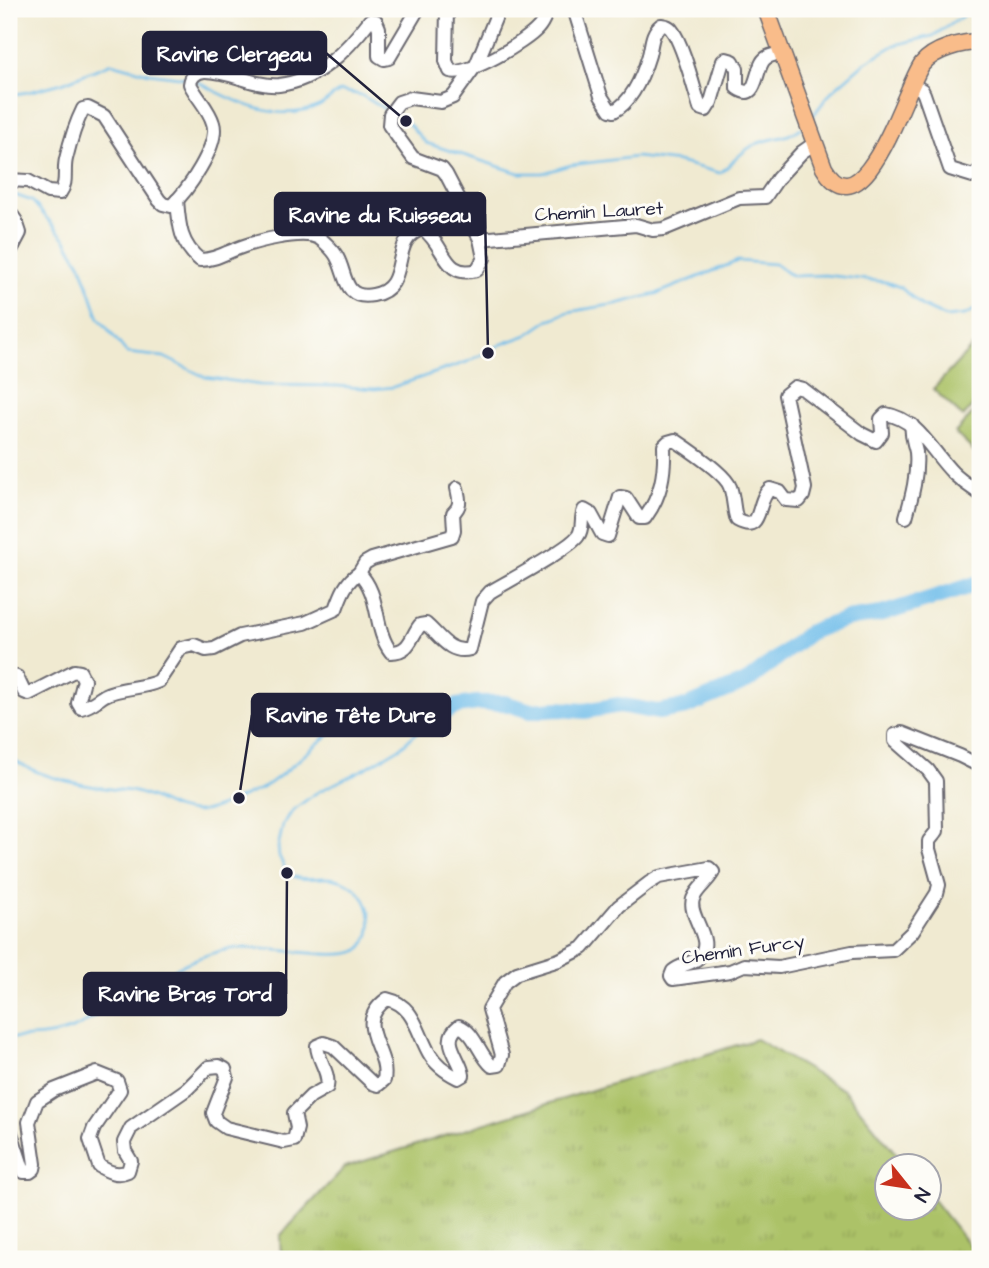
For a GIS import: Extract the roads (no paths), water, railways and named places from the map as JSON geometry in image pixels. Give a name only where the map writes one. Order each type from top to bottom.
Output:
[{"type":"main road","points":[[766,9],[814,143],[829,177],[838,185],[849,186],[869,170],[900,115],[922,65],[935,54],[966,43],[980,42]]},
{"type":"street","points":[[9,180],[28,181],[48,192],[60,193],[64,187],[64,163],[75,126],[83,109],[88,108],[104,116],[163,204],[171,206],[208,153],[214,131],[209,114],[190,84],[195,74],[204,71],[279,85],[297,80],[322,69],[341,56],[370,20],[376,22],[379,28],[379,56],[389,58],[418,9]]},
{"type":"street","points":[[447,9],[447,67],[456,73],[525,40],[539,27],[548,9]]},
{"type":"street","points":[[177,200],[180,234],[192,254],[200,260],[211,260],[237,248],[257,243],[306,234],[320,239],[330,248],[337,257],[346,285],[357,294],[374,295],[391,285],[399,271],[401,249],[413,232],[423,229],[430,234],[453,270],[465,273],[477,270],[484,258],[480,239],[446,174],[442,169],[413,158],[390,125],[390,114],[399,102],[411,99],[441,102],[453,97],[476,65],[499,9]]},
{"type":"street","points":[[574,9],[601,96],[610,110],[614,111],[626,101],[639,83],[653,33],[661,25],[672,31],[699,108],[703,111],[711,102],[723,61],[733,61],[737,69],[737,88],[750,92],[766,57],[782,53]]},
{"type":"street","points":[[912,84],[924,94],[950,169],[972,176],[980,170]]},
{"type":"street","name":"Chemin Lauret","points":[[480,239],[636,225],[653,230],[664,229],[739,198],[765,197],[778,178],[814,143]]},
{"type":"street","points":[[9,211],[16,220],[20,233],[9,254]]},
{"type":"street","points":[[359,573],[371,590],[383,642],[391,652],[406,649],[412,643],[420,625],[426,624],[449,647],[464,651],[470,649],[482,601],[490,592],[566,547],[578,537],[584,510],[591,514],[602,534],[608,536],[620,497],[626,498],[639,518],[645,518],[660,491],[664,446],[668,442],[675,440],[698,454],[726,480],[730,486],[737,520],[746,525],[756,520],[762,498],[770,489],[775,489],[786,500],[799,501],[805,488],[785,395],[795,387],[803,389],[862,435],[876,441],[881,433],[881,419],[887,414],[900,416],[912,425],[953,472],[980,494]]},
{"type":"street","points":[[906,517],[915,486],[916,452],[911,433],[912,425]]},
{"type":"street","points":[[9,674],[17,677],[24,692],[29,694],[74,671],[80,672],[84,680],[78,703],[81,708],[87,707],[114,691],[159,681],[180,648],[194,645],[206,650],[214,649],[240,636],[305,622],[325,614],[336,609],[351,578],[359,573],[365,563],[452,536],[453,513],[458,510],[460,504],[457,488]]},
{"type":"street","name":"Chemin Furcy","points":[[9,1127],[24,1172],[30,1172],[35,1164],[29,1122],[37,1101],[54,1090],[97,1073],[109,1076],[117,1081],[120,1090],[94,1128],[90,1139],[99,1166],[121,1174],[128,1171],[131,1161],[125,1151],[124,1142],[131,1128],[187,1089],[209,1067],[219,1066],[225,1069],[227,1077],[213,1113],[216,1121],[226,1128],[284,1142],[294,1140],[294,1113],[311,1096],[327,1087],[329,1079],[317,1046],[324,1043],[333,1046],[372,1083],[378,1085],[384,1080],[386,1074],[371,1030],[373,1014],[387,999],[399,1002],[415,1021],[430,1055],[458,1079],[463,1075],[463,1070],[454,1056],[450,1037],[453,1030],[459,1026],[467,1029],[482,1058],[492,1066],[499,1065],[502,1055],[489,1009],[505,982],[517,973],[559,960],[583,948],[619,906],[659,877],[695,869],[709,868],[713,872],[694,897],[692,906],[703,934],[703,947],[696,960],[673,971],[673,979],[730,971],[744,965],[779,967],[852,952],[892,950],[912,932],[937,893],[939,884],[929,849],[929,841],[937,831],[936,781],[920,762],[895,741],[895,735],[902,733],[980,766]]},
{"type":"street","points":[[9,1166],[9,1179]]},
{"type":"waterway","points":[[812,117],[831,92],[864,63],[895,45],[933,36],[973,9]]},
{"type":"waterway","points":[[9,95],[62,83],[112,63],[149,73],[187,78]]},
{"type":"waterway","points":[[196,81],[240,103],[272,112],[303,111],[319,106],[341,91],[361,95],[388,111]]},
{"type":"waterway","points":[[394,114],[406,121],[426,143],[519,173],[543,173],[571,165],[636,157],[678,162],[720,173],[754,145],[790,135],[801,128]]},
{"type":"waterway","points":[[9,193],[32,201],[66,240],[81,265],[99,318],[127,353],[164,357],[205,377],[260,385],[375,389],[393,387],[467,362],[527,335],[549,320],[568,312],[656,294],[738,261],[775,264],[794,276],[825,275],[886,282],[900,287],[922,306],[946,317],[965,315],[980,307]]},
{"type":"waterway","points":[[433,718],[457,706],[477,703],[504,703],[531,711],[585,711],[619,705],[658,712],[686,707],[748,681],[810,632],[847,619],[882,614],[980,583]]},
{"type":"waterway","points":[[9,756],[50,776],[83,785],[139,793],[178,809],[200,812],[211,810],[265,786],[333,732],[362,716],[385,710],[416,718],[429,718]]},
{"type":"waterway","points":[[9,1038],[43,1036],[69,1030],[104,1011],[144,998],[162,978],[177,968],[221,951],[243,948],[348,954],[360,949],[366,942],[370,929],[365,901],[354,888],[338,880],[302,878],[287,873],[278,847],[283,825],[293,810],[316,793],[401,747],[433,718]]},
{"type":"waterway","points":[[942,1259],[980,1254]]},
{"type":"place","name":"Ravine Clergeau","points":[[406,121]]},
{"type":"place","name":"Ravine du Ruisseau","points":[[488,353]]},
{"type":"place","name":"Ravine Tête Dure","points":[[239,798]]},
{"type":"place","name":"Ravine Bras Tord","points":[[287,873]]}]
